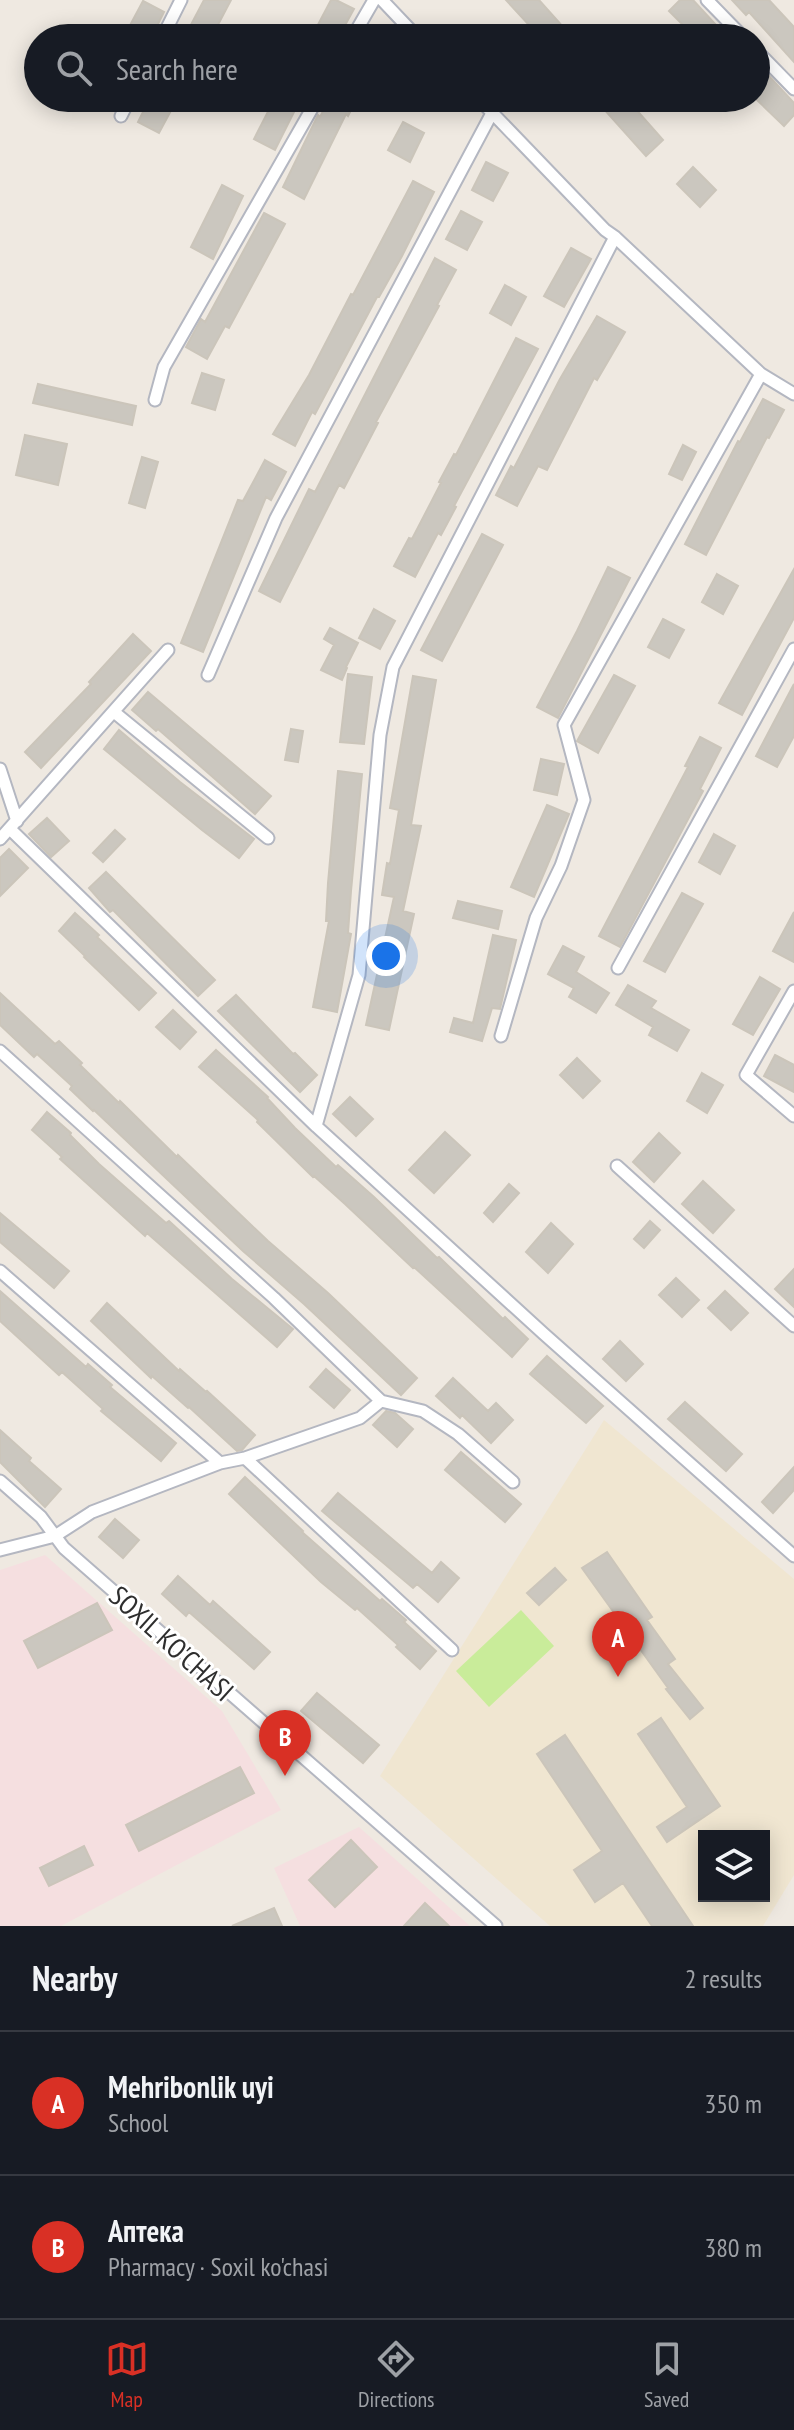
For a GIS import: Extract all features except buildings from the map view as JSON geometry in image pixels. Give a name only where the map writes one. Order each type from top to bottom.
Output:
[{"type":"street","points":[[169,24],[181,0]]},
{"type":"street","points":[[360,24],[374,0]]},
{"type":"street","points":[[382,0],[405,24]]},
{"type":"street","points":[[707,0],[730,24]]},
{"type":"street","points":[[770,64],[794,89]]},
{"type":"street","points":[[121,116],[123,112]]},
{"type":"street","points":[[155,400],[164,367],[310,112]]},
{"type":"street","points":[[208,675],[276,518],[492,113],[605,230],[761,374],[794,394]]},
{"type":"street","points":[[316,1126],[359,975],[380,735],[393,667],[615,237]]},
{"type":"street","points":[[501,1036],[536,918],[561,866],[584,800],[564,725],[761,374]]},
{"type":"street","points":[[618,968],[794,649]]},
{"type":"street","points":[[0,839],[168,650]]},
{"type":"street","points":[[114,712],[268,838]]},
{"type":"street","points":[[0,769],[13,825],[316,1126],[794,1556]]},
{"type":"street","points":[[794,991],[746,1075],[794,1116]]},
{"type":"street","points":[[0,1051],[274,1298],[381,1401],[423,1411],[458,1434],[513,1482]]},
{"type":"street","points":[[617,1166],[794,1326]]},
{"type":"street","points":[[0,1271],[220,1463]]},
{"type":"street","points":[[0,1550],[55,1536],[92,1512],[220,1463],[245,1458],[360,1418],[381,1401]]},
{"type":"street","points":[[245,1458],[452,1650]]},
{"type":"street","name":"SOXIL KO'CHASI","points":[[0,1481],[41,1517],[64,1548],[496,1926]]},
{"type":"shaded area","points":[[604,1420],[794,1579],[794,1875],[763,1926],[550,1926],[380,1776]]},
{"type":"shaded area","points":[[45,1555],[222,1711],[281,1810],[61,1926],[0,1926],[0,1570]]},
{"type":"shaded area","points":[[359,1827],[470,1926],[300,1926],[274,1868]]},
{"type":"green space","points":[[521,1610],[554,1646],[489,1707],[456,1671]]},
{"type":"place","name":"Mehribonlik uyi","points":[[618,1677]]},
{"type":"place","name":"Аптека","points":[[285,1776]]}]
